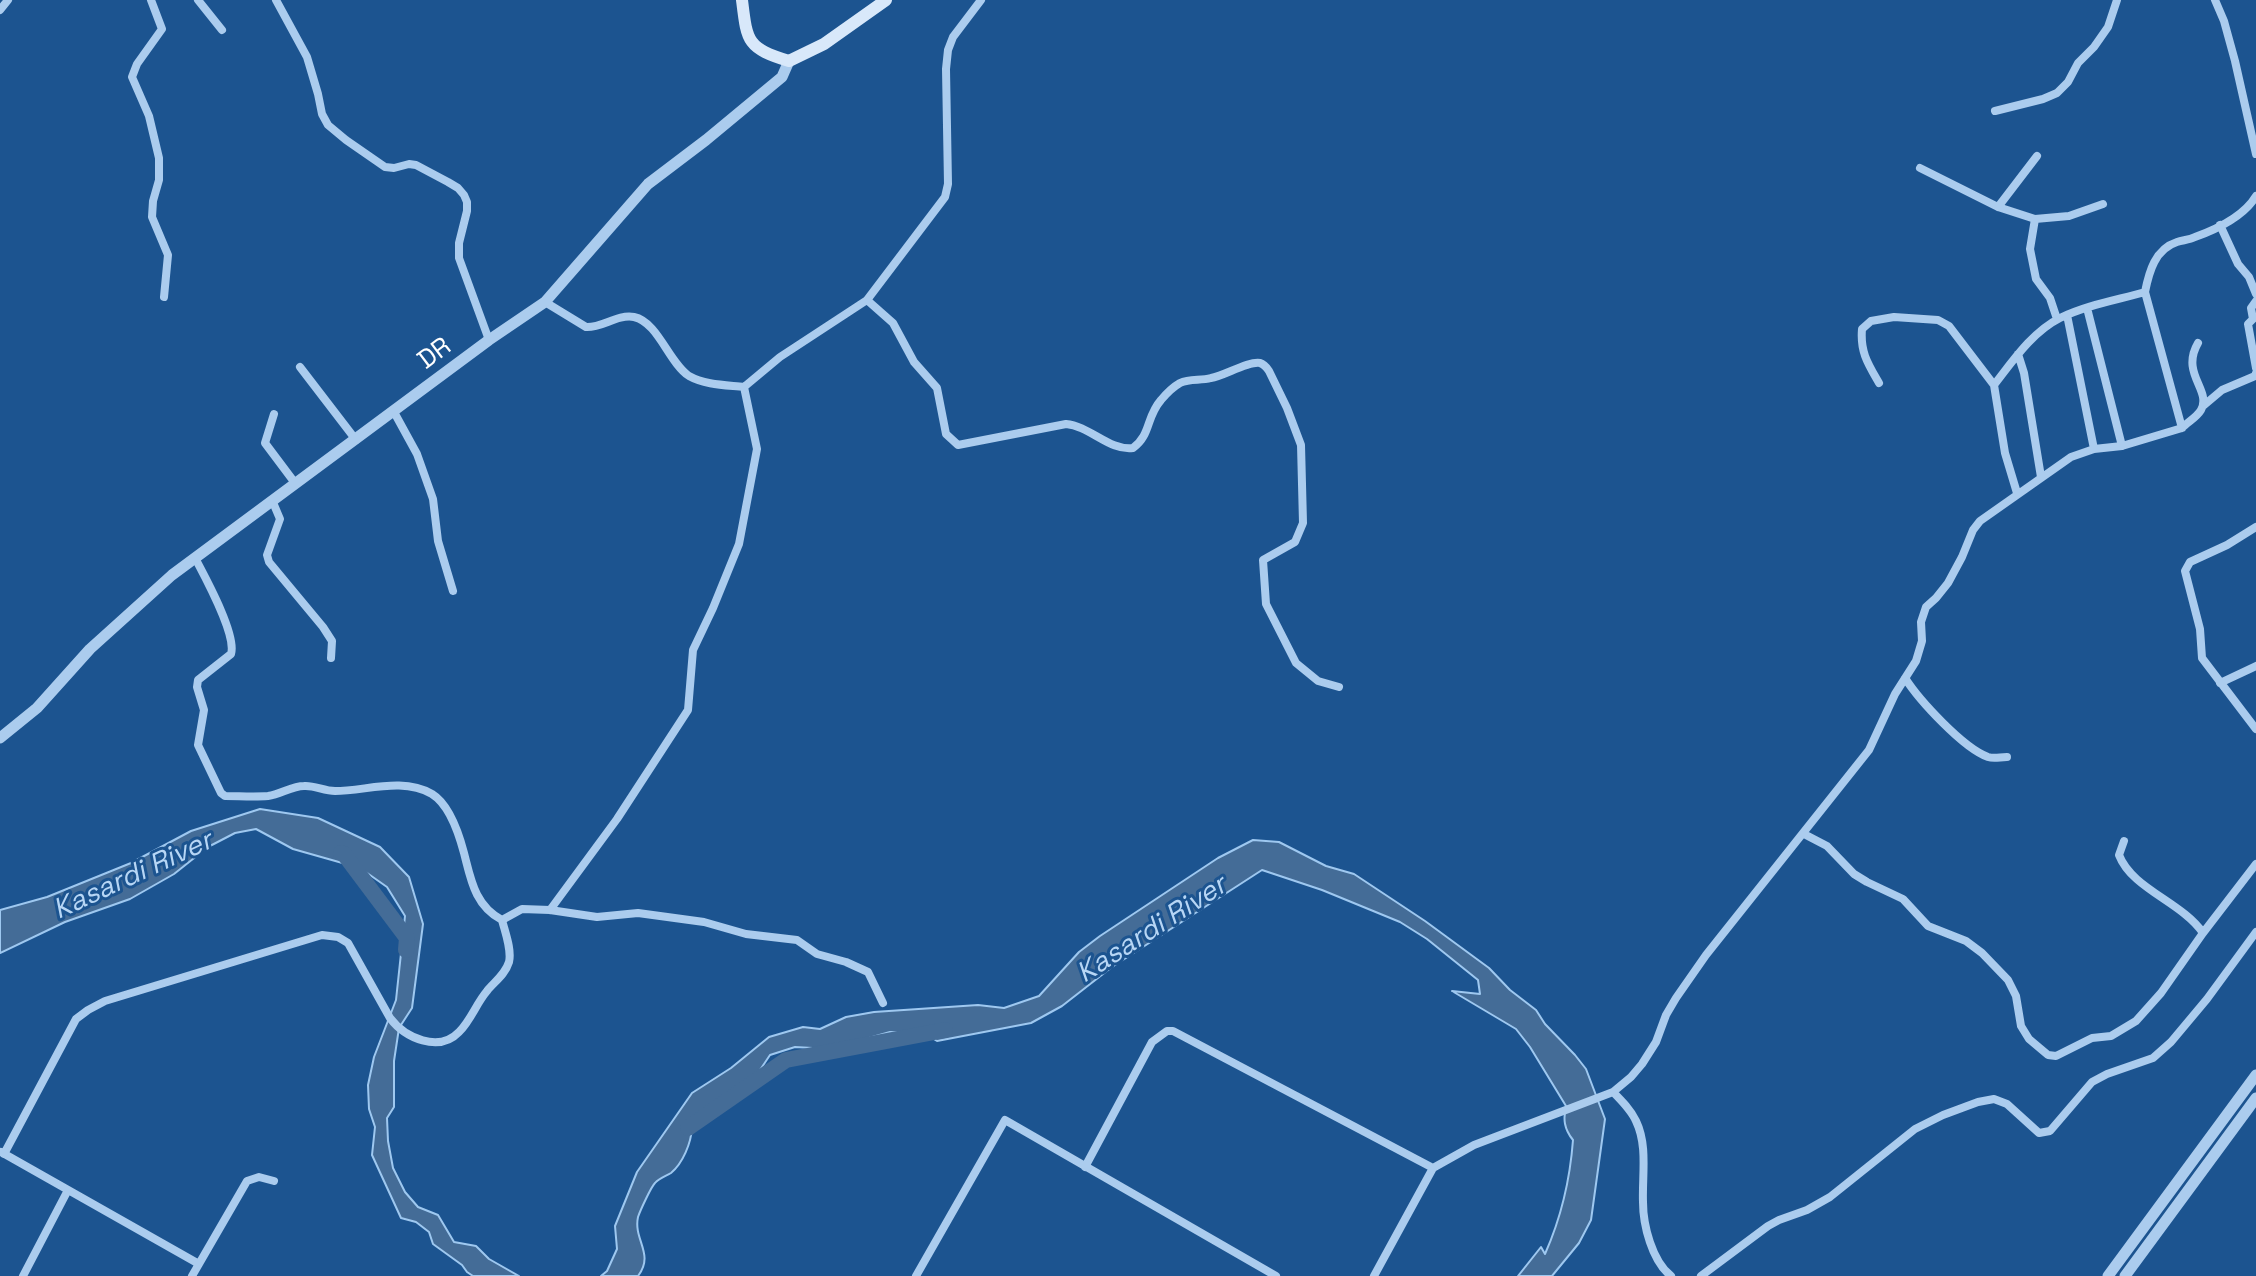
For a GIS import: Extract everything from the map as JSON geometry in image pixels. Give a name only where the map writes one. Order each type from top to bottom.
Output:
[{"type":"main road","points":[[742,0],[745,24],[753,45],[760,51],[789,61]]},
{"type":"main road","name":"DR","points":[[789,61],[824,44],[886,0]]},
{"type":"street","points":[[0,10],[8,0]]},
{"type":"street","points":[[151,0],[162,29],[137,64],[132,77],[149,116],[159,158],[159,180],[152,217],[168,255],[164,297]]},
{"type":"street","points":[[198,0],[222,30]]},
{"type":"street","points":[[276,0],[310,66],[322,114],[328,125],[385,167],[416,165],[458,188],[464,195],[467,211],[459,243],[459,258],[489,340]]},
{"type":"street","points":[[545,302],[586,327],[636,317],[647,324],[682,371],[690,377],[710,384],[744,387],[780,357],[867,300],[945,197],[948,184],[948,50],[953,37],[981,0]]},
{"type":"street","points":[[1995,111],[2057,93],[2108,27],[2117,0]]},
{"type":"street","points":[[2215,0],[2235,61],[2256,154]]},
{"type":"street","name":"DR","points":[[0,738],[37,708],[90,649],[172,575],[489,340],[545,302],[648,184],[782,77],[789,61]]},
{"type":"street","points":[[1998,207],[2037,156]]},
{"type":"street","points":[[1920,168],[1998,207],[2035,219],[2069,216],[2103,204]]},
{"type":"street","points":[[2182,428],[2145,292],[2149,272],[2163,250],[2175,242],[2193,238],[2220,225],[2251,204],[2256,196]]},
{"type":"street","points":[[2035,219],[2030,249],[2036,279],[2050,298],[2057,319]]},
{"type":"street","points":[[2220,225],[2256,294]]},
{"type":"street","points":[[1994,385],[2018,354],[2057,319],[2145,292]]},
{"type":"street","points":[[867,300],[893,323],[914,362],[937,388],[946,434],[958,445],[1066,424],[1077,425],[1124,449],[1133,448],[1147,433],[1152,413],[1177,384],[1211,378],[1252,364],[1265,366],[1287,408],[1301,445],[1303,523],[1295,542],[1263,560],[1266,604],[1296,663],[1318,681],[1339,687]]},
{"type":"street","points":[[1374,1276],[1433,1168],[1474,1145],[1613,1092],[1642,1064],[1656,1042],[1666,1015],[1706,955],[1869,750],[1883,717],[1916,661],[1926,607],[1948,583],[1980,521],[2071,457],[2182,428],[2222,390],[2255,376],[2248,324],[2253,319],[2251,308],[2256,301]]},
{"type":"street","points":[[2087,308],[2122,446]]},
{"type":"street","points":[[2067,315],[2094,449]]},
{"type":"street","points":[[1879,383],[1865,359],[1861,344],[1862,329],[1871,321],[1894,317],[1938,320],[1949,326],[1994,385],[2005,453],[2017,493]]},
{"type":"street","points":[[2198,343],[2191,363],[2203,397],[2203,406]]},
{"type":"street","points":[[2018,354],[2024,373],[2041,477]]},
{"type":"street","points":[[300,367],[356,440]]},
{"type":"street","points":[[550,910],[617,819],[688,710],[693,650],[739,544],[757,449],[744,387]]},
{"type":"street","points":[[394,412],[417,454],[433,499],[438,541],[453,591]]},
{"type":"street","points":[[274,414],[265,443],[295,483]]},
{"type":"street","points":[[272,500],[280,519],[267,555],[269,562],[323,627],[332,641],[331,658]]},
{"type":"street","points":[[2256,527],[2186,567],[2200,629],[2202,658],[2256,729]]},
{"type":"street","points":[[195,558],[233,643],[231,654],[197,684],[204,710],[198,745],[221,793],[225,796],[268,796],[302,786],[331,791],[391,785],[422,790],[443,805],[455,826],[478,899],[492,915],[502,920]]},
{"type":"street","points":[[2220,683],[2256,666]]},
{"type":"street","points":[[1905,678],[1930,709],[1966,742],[1991,758],[2007,757]]},
{"type":"street","points":[[1804,834],[1827,846],[1854,874],[1903,899],[1928,926],[1966,941],[1982,953],[2008,980],[2016,996],[2021,1026],[2029,1039],[2048,1055],[2056,1056],[2092,1038],[2111,1036],[2136,1021],[2161,993],[2256,864]]},
{"type":"street","points":[[2124,841],[2119,855],[2122,865],[2190,917],[2203,933]]},
{"type":"street","points":[[502,920],[522,909],[597,917],[638,913],[704,922],[746,934],[797,940],[817,954],[868,972],[883,1003]]},
{"type":"street","points":[[199,1264],[2,1153],[76,1019],[96,1005],[322,935],[338,937],[348,943],[390,1018],[399,1028],[418,1040],[437,1043],[457,1035],[510,960],[502,920]]},
{"type":"street","points":[[1701,1276],[1768,1226],[1830,1197],[1915,1129],[1943,1115],[1994,1099],[2007,1104],[2039,1133],[2050,1131],[2092,1082],[2153,1058],[2171,1042],[2256,932]]},
{"type":"street","points":[[1085,1167],[1152,1042],[1167,1031],[1173,1031],[1433,1168]]},
{"type":"street","points":[[2108,1276],[2256,1075]]},
{"type":"street","points":[[1613,1092],[1638,1124],[1644,1162],[1642,1203],[1647,1228],[1656,1258],[1671,1276]]},
{"type":"street","points":[[2125,1276],[2256,1098]]},
{"type":"street","points":[[916,1276],[1005,1120],[1276,1276]]},
{"type":"street","points":[[192,1276],[247,1181],[259,1177],[274,1181]]},
{"type":"street","points":[[23,1276],[68,1190]]},
{"type":"water","points":[[260,809],[318,818],[380,847],[409,877],[423,924],[412,1008],[399,1028],[394,1061],[394,1107],[387,1118],[393,1168],[405,1192],[418,1207],[438,1215],[454,1242],[476,1246],[489,1259],[519,1276],[473,1276],[433,1244],[429,1232],[416,1222],[401,1218],[372,1155],[375,1127],[369,1109],[368,1085],[374,1057],[396,1000],[405,916],[387,887],[360,868],[293,849],[256,829],[235,833],[208,847],[174,874],[130,899],[65,922],[0,953],[0,910],[47,897],[131,863],[191,831]]},
{"type":"water","points":[[1253,840],[1279,842],[1326,866],[1354,874],[1425,921],[1489,968],[1510,990],[1536,1010],[1586,1069],[1605,1119],[1591,1220],[1579,1243],[1552,1276],[1518,1276],[1541,1247],[1545,1254],[1551,1240],[1564,1198],[1573,1140],[1565,1124],[1566,1106],[1530,1047],[1516,1029],[1452,991],[1480,994],[1478,980],[1427,939],[1400,922],[1322,890],[1262,870],[1112,967],[1062,1006],[1031,1023],[937,1041],[924,1033],[890,1032],[830,1049],[795,1047],[770,1055],[750,1085],[728,1104],[710,1111],[692,1128],[679,1164],[651,1189],[638,1217],[644,1261],[638,1276],[601,1276],[607,1271],[617,1249],[615,1226],[637,1172],[692,1093],[731,1068],[769,1037],[803,1027],[820,1029],[846,1017],[874,1012],[978,1005],[1004,1008],[1039,996],[1079,952],[1100,936],[1218,858]]},
{"type":"waterway","name":"Kasardi River","points":[[341,853],[407,938],[406,950]]},
{"type":"waterway","name":"Kasardi River","points":[[688,1128],[786,1060],[945,1030]]}]
